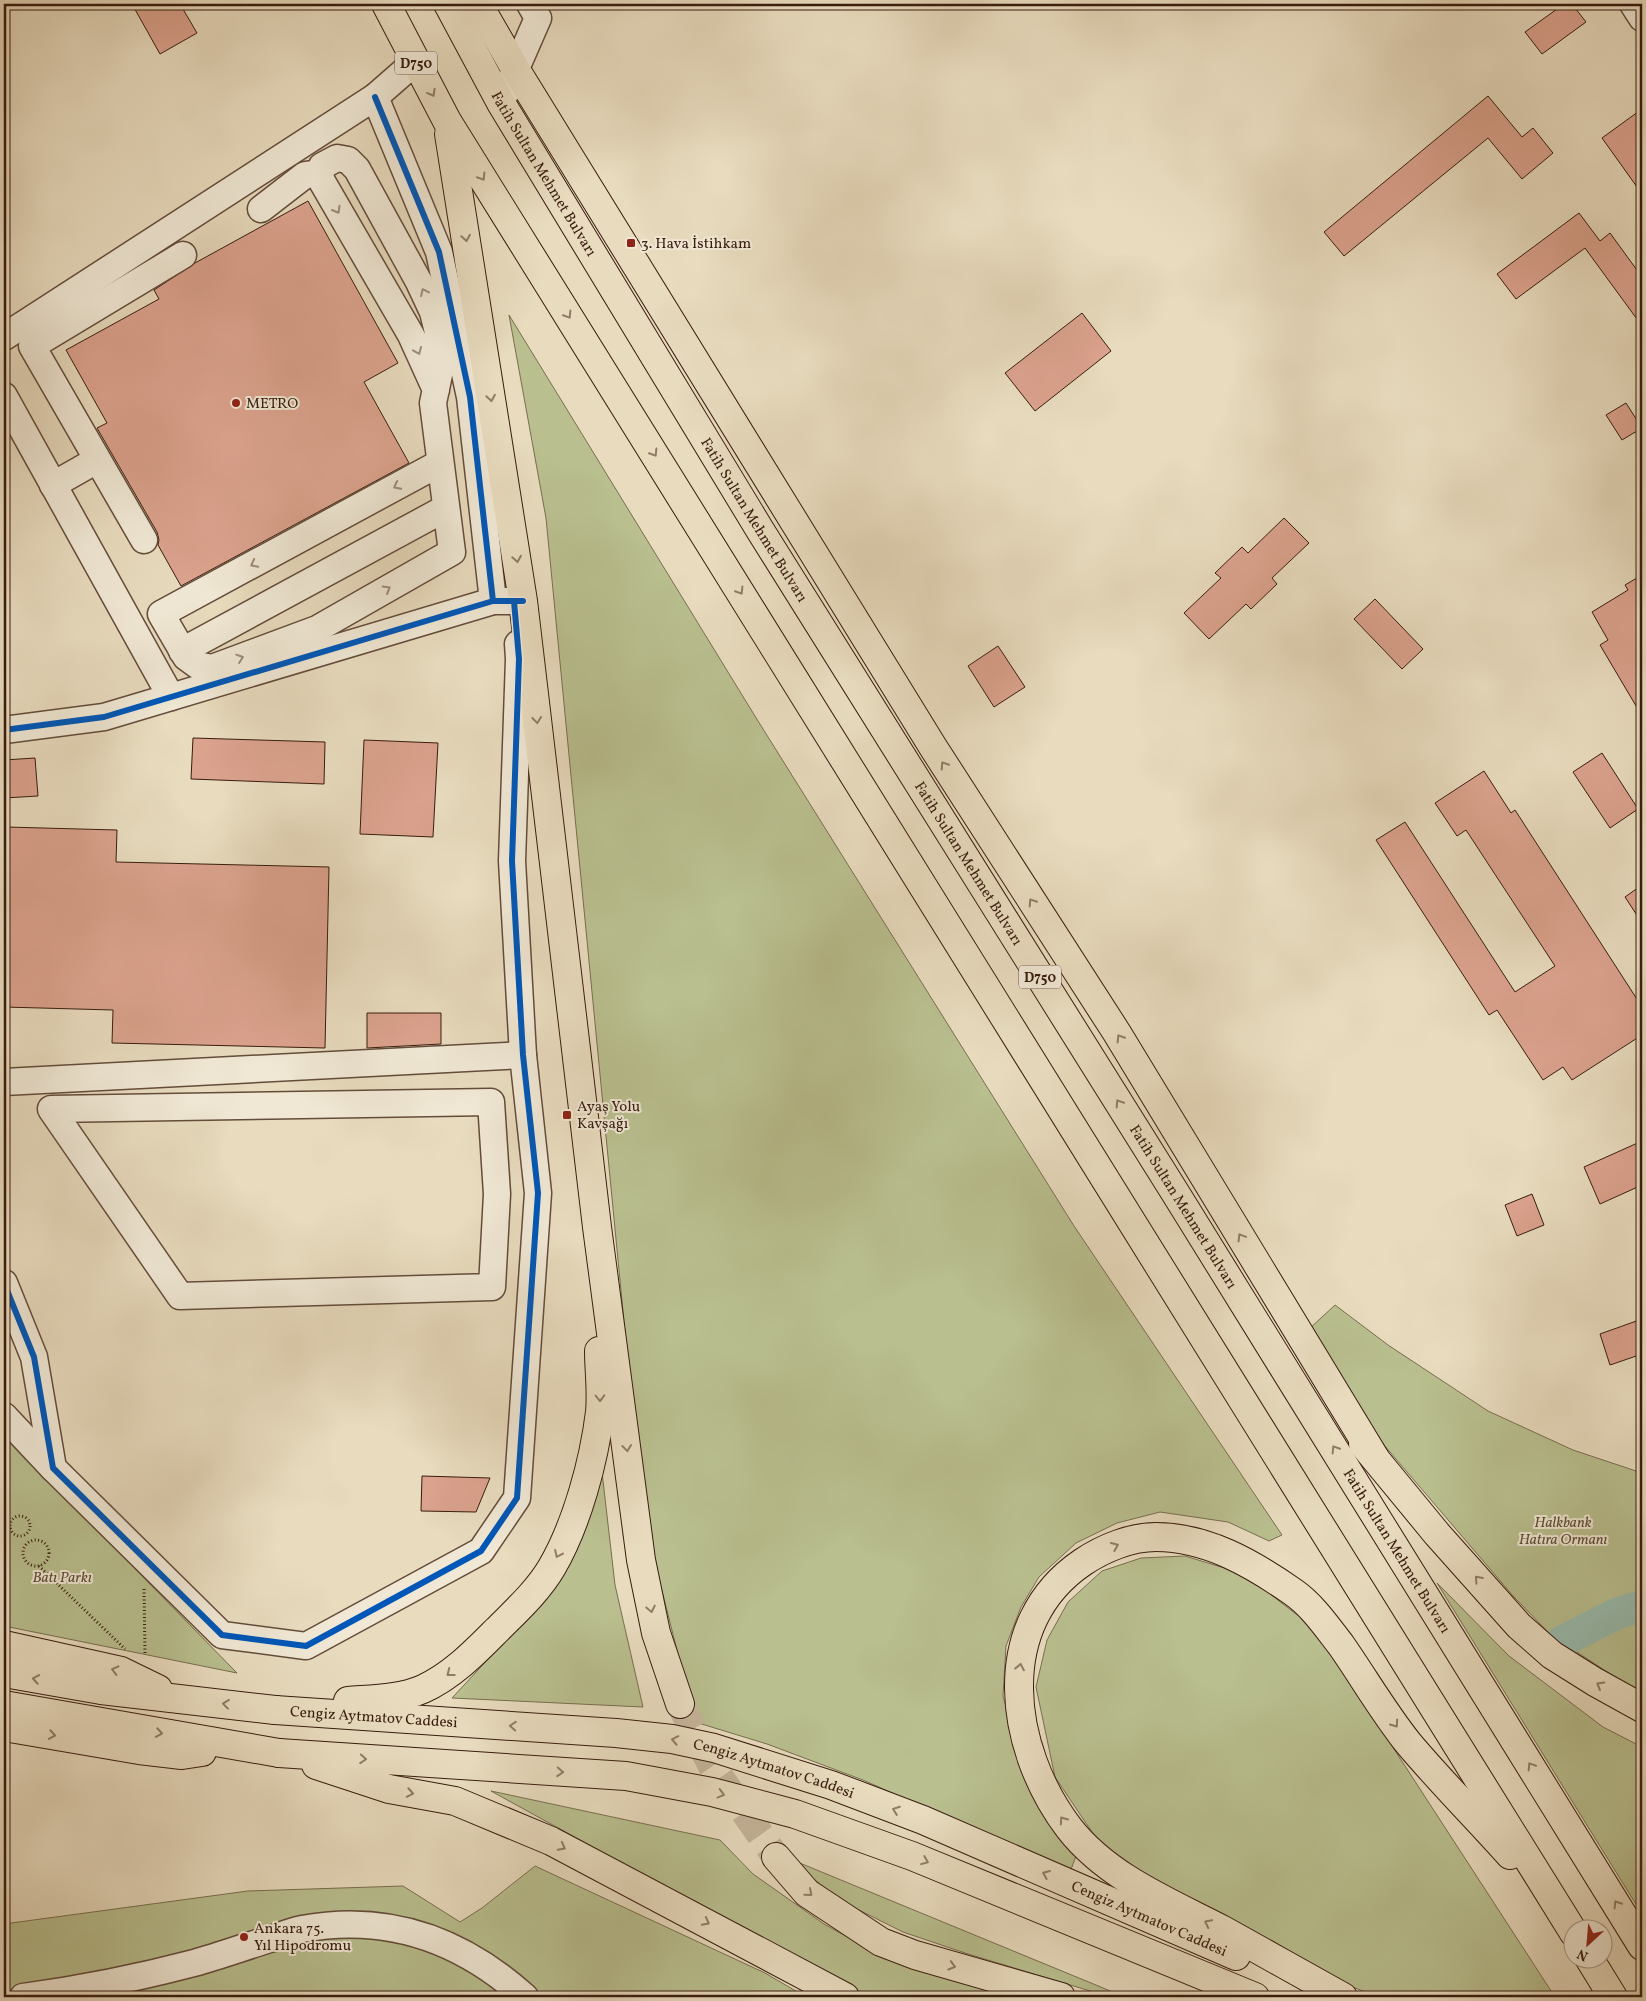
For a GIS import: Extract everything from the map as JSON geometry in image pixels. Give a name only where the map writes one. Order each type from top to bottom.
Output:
[{"type":"main road","name":"D750","points":[[386,4],[415,62],[448,121],[1564,1918]]},
{"type":"main road","name":"Fatih Sultan Mehmet Bulvarı","points":[[448,4],[501,102],[766,539],[1176,1194],[1642,1946]]},
{"type":"main road","points":[[478,4],[516,70],[933,748],[1117,1033],[1375,1458]]},
{"type":"main road","points":[[448,121],[510,601],[641,1560],[656,1633],[680,1704]]},
{"type":"main road","points":[[1176,1194],[1243,1271],[1326,1399],[1437,1534],[1519,1626],[1552,1655],[1642,1708]]},
{"type":"main road","points":[[275,1710],[377,1699],[403,1695],[422,1689],[445,1677],[479,1648],[520,1608],[552,1568],[568,1532],[592,1461],[600,1410],[597,1227]]},
{"type":"main road","points":[[1343,1997],[1125,1877],[1092,1852],[1070,1830],[1044,1790],[1024,1730],[1019,1704],[1018,1676],[1031,1623],[1049,1592],[1062,1578],[1093,1556],[1126,1542],[1156,1537],[1188,1540],[1217,1547],[1296,1594],[1324,1623],[1409,1743],[1556,1906]]},
{"type":"main road","name":"Cengiz Aytmatov Caddesi","points":[[4,1645],[121,1671],[175,1697]]},
{"type":"main road","name":"Cengiz Aytmatov Caddesi","points":[[4,1673],[101,1690],[275,1710],[616,1733],[672,1739],[714,1748],[831,1785],[923,1820],[1332,1997]]},
{"type":"main road","points":[[4,1705],[280,1753],[626,1776],[712,1792],[795,1814],[912,1856],[1255,1997]]},
{"type":"main road","points":[[4,1726],[140,1750],[182,1755],[241,1747]]},
{"type":"main road","points":[[280,1753],[389,1789],[456,1801],[502,1819],[551,1841],[845,1997]]},
{"type":"main road","points":[[776,1857],[807,1893],[881,1942],[915,1955],[1061,1997]]},
{"type":"main road","points":[[1595,1968],[1613,1997]]},
{"type":"street","points":[[501,102],[538,18],[530,4]]},
{"type":"street","points":[[1633,4],[1642,18]]},
{"type":"street","points":[[4,337],[375,97],[415,62]]},
{"type":"street","points":[[4,1416],[53,1468],[222,1635],[306,1646],[481,1551],[517,1498],[538,1192],[523,1055],[512,860],[519,658],[510,601],[470,397],[438,252],[375,97]]},
{"type":"street","points":[[434,397],[411,335],[322,183],[319,173],[322,166],[337,158],[348,160],[353,164],[419,282],[433,312],[442,360],[434,397],[436,434],[440,463],[452,552],[317,629],[212,668],[197,665],[182,651],[161,614],[440,463]]},
{"type":"street","points":[[261,209],[305,175],[319,173]]},
{"type":"street","points":[[144,540],[32,346],[183,255]]},
{"type":"street","points":[[4,396],[171,697]]},
{"type":"street","points":[[434,397],[470,397]]},
{"type":"street","points":[[436,434],[475,430]]},
{"type":"street","points":[[54,485],[97,460]]},
{"type":"street","points":[[182,651],[446,508]]},
{"type":"street","points":[[4,730],[104,717],[510,601]]},
{"type":"street","points":[[4,1082],[523,1055]]},
{"type":"street","points":[[491,1102],[497,1194],[492,1287],[180,1296],[51,1109],[491,1102]]},
{"type":"street","points":[[497,1194],[538,1192]]},
{"type":"street","points":[[4,1283],[34,1357],[53,1468]]},
{"type":"street","points":[[23,1997],[97,1986],[195,1963],[300,1929],[337,1924],[375,1924],[416,1934],[456,1948],[509,1983],[525,1997]]},
{"type":"path","points":[[16,1517],[26,1518],[30,1522],[30,1529],[24,1536],[17,1536],[10,1528],[11,1522],[16,1517]]},
{"type":"path","points":[[4,1530],[10,1528]]},
{"type":"path","points":[[24,1536],[28,1543]]},
{"type":"path","points":[[40,1540],[49,1549],[49,1558],[46,1562],[39,1566],[30,1565],[24,1559],[23,1550],[28,1543],[40,1540]]},
{"type":"path","points":[[39,1566],[128,1651]]},
{"type":"path","points":[[144,1586],[145,1654]]},
{"type":"green space","points":[[509,315],[758,721],[1074,1226],[1282,1535],[1269,1541],[1228,1522],[1160,1512],[1117,1523],[1076,1543],[1039,1577],[1021,1607],[1006,1646],[1003,1696],[1027,1784],[1076,1856],[1070,1872],[863,1780],[767,1744],[695,1722],[647,1531],[632,1404],[546,518]]},
{"type":"green space","name":"Halkbank Hatıra Ormanı","points":[[1335,1305],[1388,1345],[1488,1411],[1573,1450],[1642,1473],[1642,1695],[1551,1635],[1514,1597],[1384,1445],[1308,1330]]},
{"type":"green space","name":"Batı Parkı","points":[[4,1435],[237,1673],[4,1626]]},
{"type":"green space","points":[[602,1472],[615,1585],[643,1707],[452,1698],[518,1627]]},
{"type":"green space","points":[[1185,1556],[1244,1574],[1300,1617],[1331,1652],[1555,1997],[1379,1997],[1326,1977],[1192,1905],[1100,1844],[1055,1777],[1036,1687],[1047,1640],[1068,1602],[1102,1571],[1141,1558]]},
{"type":"green space","points":[[1437,1583],[1509,1656],[1603,1727],[1642,1747],[1642,1914]]},
{"type":"green space","points":[[491,1791],[720,1840],[753,1874],[824,1924],[860,1944],[1013,1997],[865,1997]]},
{"type":"green space","points":[[790,1859],[1125,1997],[1110,1997],[968,1954],[903,1932],[839,1900]]},
{"type":"green space","name":"Ankara 75. Yıl Hipodromu","points":[[535,1866],[765,1973],[806,1997],[4,1997],[4,1924],[248,1891],[403,1886],[460,1922],[482,1908]]},
{"type":"building","points":[[132,4],[180,4],[197,33],[160,54]]},
{"type":"building","points":[[1564,4],[1572,4],[1586,22],[1542,54],[1525,32]]},
{"type":"building","points":[[1488,96],[1522,137],[1533,128],[1553,153],[1522,179],[1488,138],[1344,256],[1324,232]]},
{"type":"building","points":[[1642,109],[1642,194],[1602,138]]},
{"type":"building","name":"METRO","points":[[308,201],[398,363],[364,382],[409,463],[181,586],[158,545],[157,532],[97,428],[107,423],[66,350],[159,299],[154,290],[195,263]]},
{"type":"building","points":[[1579,213],[1600,241],[1610,233],[1642,277],[1642,326],[1585,248],[1516,299],[1497,274]]},
{"type":"building","points":[[1082,313],[1111,351],[1035,411],[1005,373]]},
{"type":"building","points":[[1626,403],[1642,428],[1622,440],[1606,415]]},
{"type":"building","points":[[1284,518],[1309,543],[1272,578],[1277,584],[1251,609],[1246,604],[1209,639],[1184,613],[1221,578],[1215,573],[1242,547],[1248,553]]},
{"type":"building","points":[[1642,575],[1642,716],[1600,645],[1608,640],[1592,612],[1628,590],[1625,585]]},
{"type":"building","points":[[1375,599],[1423,649],[1402,669],[1354,619]]},
{"type":"building","points":[[998,646],[1025,687],[994,707],[968,666]]},
{"type":"building","points":[[193,738],[325,742],[324,784],[191,779]]},
{"type":"building","points":[[364,740],[438,743],[433,837],[360,834]]},
{"type":"building","points":[[1602,753],[1638,809],[1610,828],[1573,772]]},
{"type":"building","points":[[35,758],[38,796],[4,798],[4,760]]},
{"type":"building","points":[[1484,771],[1511,813],[1515,810],[1642,1007],[1642,1035],[1572,1080],[1563,1067],[1543,1080],[1497,1010],[1489,1015],[1376,840],[1405,822],[1515,992],[1555,966],[1466,830],[1457,836],[1435,803]]},
{"type":"building","points":[[6,827],[117,830],[116,862],[329,867],[325,1048],[112,1043],[113,1010],[4,1007]]},
{"type":"building","points":[[1642,885],[1642,923],[1625,897]]},
{"type":"building","points":[[367,1013],[441,1013],[441,1044],[367,1048]]},
{"type":"building","points":[[1642,1141],[1642,1185],[1600,1204],[1584,1167]]},
{"type":"building","points":[[1532,1194],[1544,1225],[1517,1236],[1505,1205]]},
{"type":"building","points":[[1642,1319],[1642,1354],[1610,1365],[1600,1334]]},
{"type":"building","points":[[422,1476],[490,1478],[476,1512],[421,1511]]},
{"type":"waterway","points":[[1561,1642],[1618,1613],[1642,1606]]},
{"type":"tunnel","points":[[680,1704],[712,1766],[776,1857]]},
{"type":"cycle path","points":[[375,97],[439,252],[470,397],[493,601]]},
{"type":"cycle path","points":[[4,730],[104,717],[493,601],[523,601]]},
{"type":"cycle path","points":[[4,1283],[34,1357],[53,1468],[222,1635],[306,1646],[481,1551],[517,1498],[538,1193],[523,1055],[512,861],[519,659],[514,601]]},
{"type":"place","name":"3. Hava İstihkam","points":[[631,243]]},
{"type":"place","name":"METRO","points":[[236,403]]},
{"type":"place","name":"Ayaş Yolu Kavşağı","points":[[567,1115]]},
{"type":"place","name":"Ankara 75. Yıl Hipodromu","points":[[244,1937]]}]
